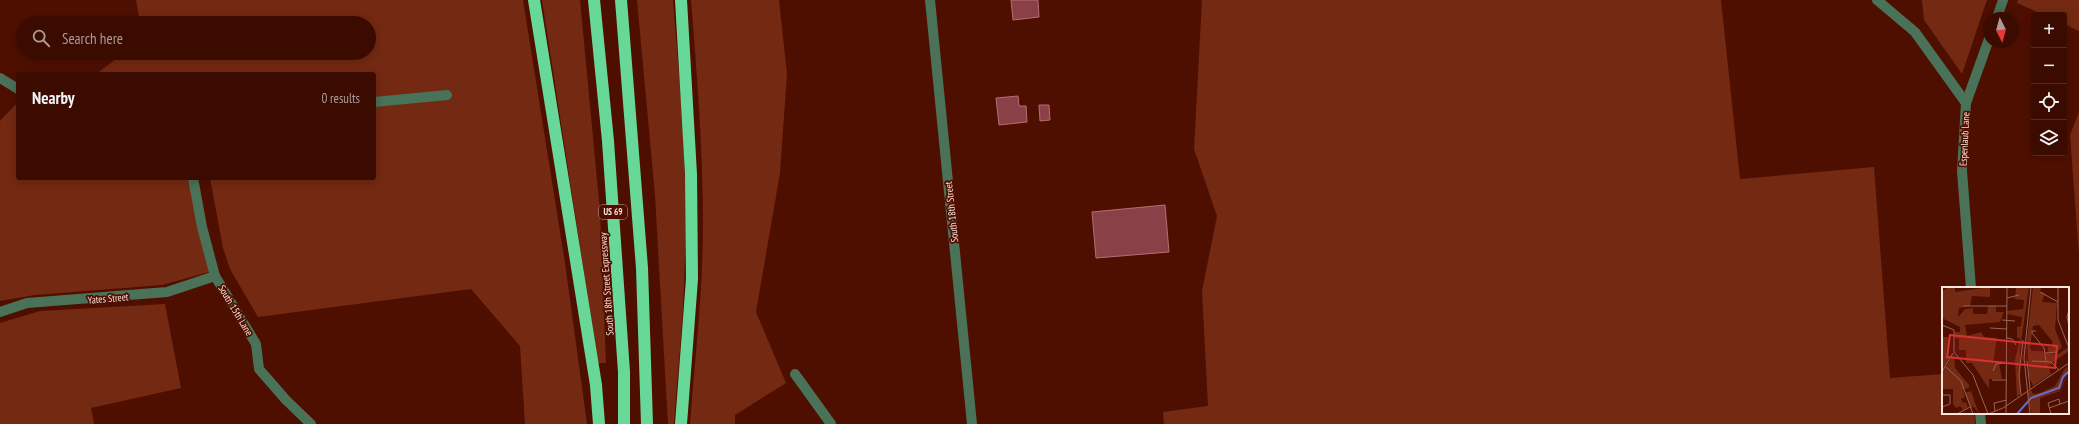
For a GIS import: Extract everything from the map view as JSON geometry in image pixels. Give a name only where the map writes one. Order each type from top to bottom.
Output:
[{"type":"highway","points":[[534,0],[596,385],[599,424]]},
{"type":"highway","name":"South 18th Street Expressway","points":[[594,0],[609,149],[624,372],[624,424]]},
{"type":"highway","name":"US 69","points":[[621,0],[642,268],[647,424]]},
{"type":"highway","points":[[681,0],[691,174],[692,272],[681,424]]},
{"type":"street","name":"South 18th Street","points":[[933,0],[972,424]]},
{"type":"street","name":"Espenlaub Lane","points":[[1877,0],[1915,32],[1966,103],[1962,171],[1971,287]]},
{"type":"street","points":[[1999,12],[2003,0]]},
{"type":"street","points":[[1966,103],[1986,48]]},
{"type":"street","points":[[0,78],[16,88]]},
{"type":"street","points":[[376,102],[447,95]]},
{"type":"street","name":"South 15th Lane","points":[[194,180],[202,227],[215,276],[256,344],[259,369],[286,400],[311,424]]},
{"type":"street","name":"Yates Street","points":[[0,312],[27,303],[168,292],[215,276]]},
{"type":"street","points":[[795,374],[831,424]]},
{"type":"street","points":[[1980,414],[1981,424]]},
{"type":"shaded area","points":[[136,0],[523,0],[565,263],[587,424],[525,424],[520,346],[471,289],[258,317],[230,269],[223,248],[210,180],[376,180],[376,72],[99,72],[115,60],[376,60],[376,16],[139,16]]},
{"type":"shaded area","points":[[542,0],[580,0],[600,211],[606,363],[598,363]]},
{"type":"shaded area","points":[[637,0],[673,0],[683,129],[686,226],[681,341],[674,424],[668,424],[655,195]]},
{"type":"shaded area","points":[[691,0],[779,0],[787,74],[780,173],[756,312],[786,383],[735,415],[735,424],[690,424],[703,249],[701,140]]},
{"type":"shaded area","points":[[1202,0],[1721,0],[1740,179],[1874,167],[1890,378],[1942,374],[1942,414],[1974,414],[1975,424],[1164,424],[1163,412],[1208,406],[1202,291],[1217,216],[1194,149]]},
{"type":"shaded area","points":[[1922,0],[1987,0],[1962,74],[1924,20]]},
{"type":"shaded area","points":[[2018,0],[2079,0],[2079,31],[2067,25],[2067,12],[2037,12],[2017,3]]},
{"type":"shaded area","points":[[16,104],[16,180],[189,180],[209,272],[162,285],[35,295],[0,301],[0,121]]},
{"type":"shaded area","points":[[2079,112],[2079,256],[2070,135]]},
{"type":"shaded area","points":[[165,304],[181,388],[91,408],[94,424],[0,424],[0,323],[40,311]]},
{"type":"building","points":[[1011,0],[1038,0],[1039,17],[1013,20]]},
{"type":"building","points":[[1018,96],[1019,106],[1026,106],[1027,122],[999,125],[996,98]]},
{"type":"building","points":[[1039,105],[1049,105],[1050,120],[1040,121]]},
{"type":"building","points":[[1165,205],[1169,252],[1096,258],[1092,212]]}]
